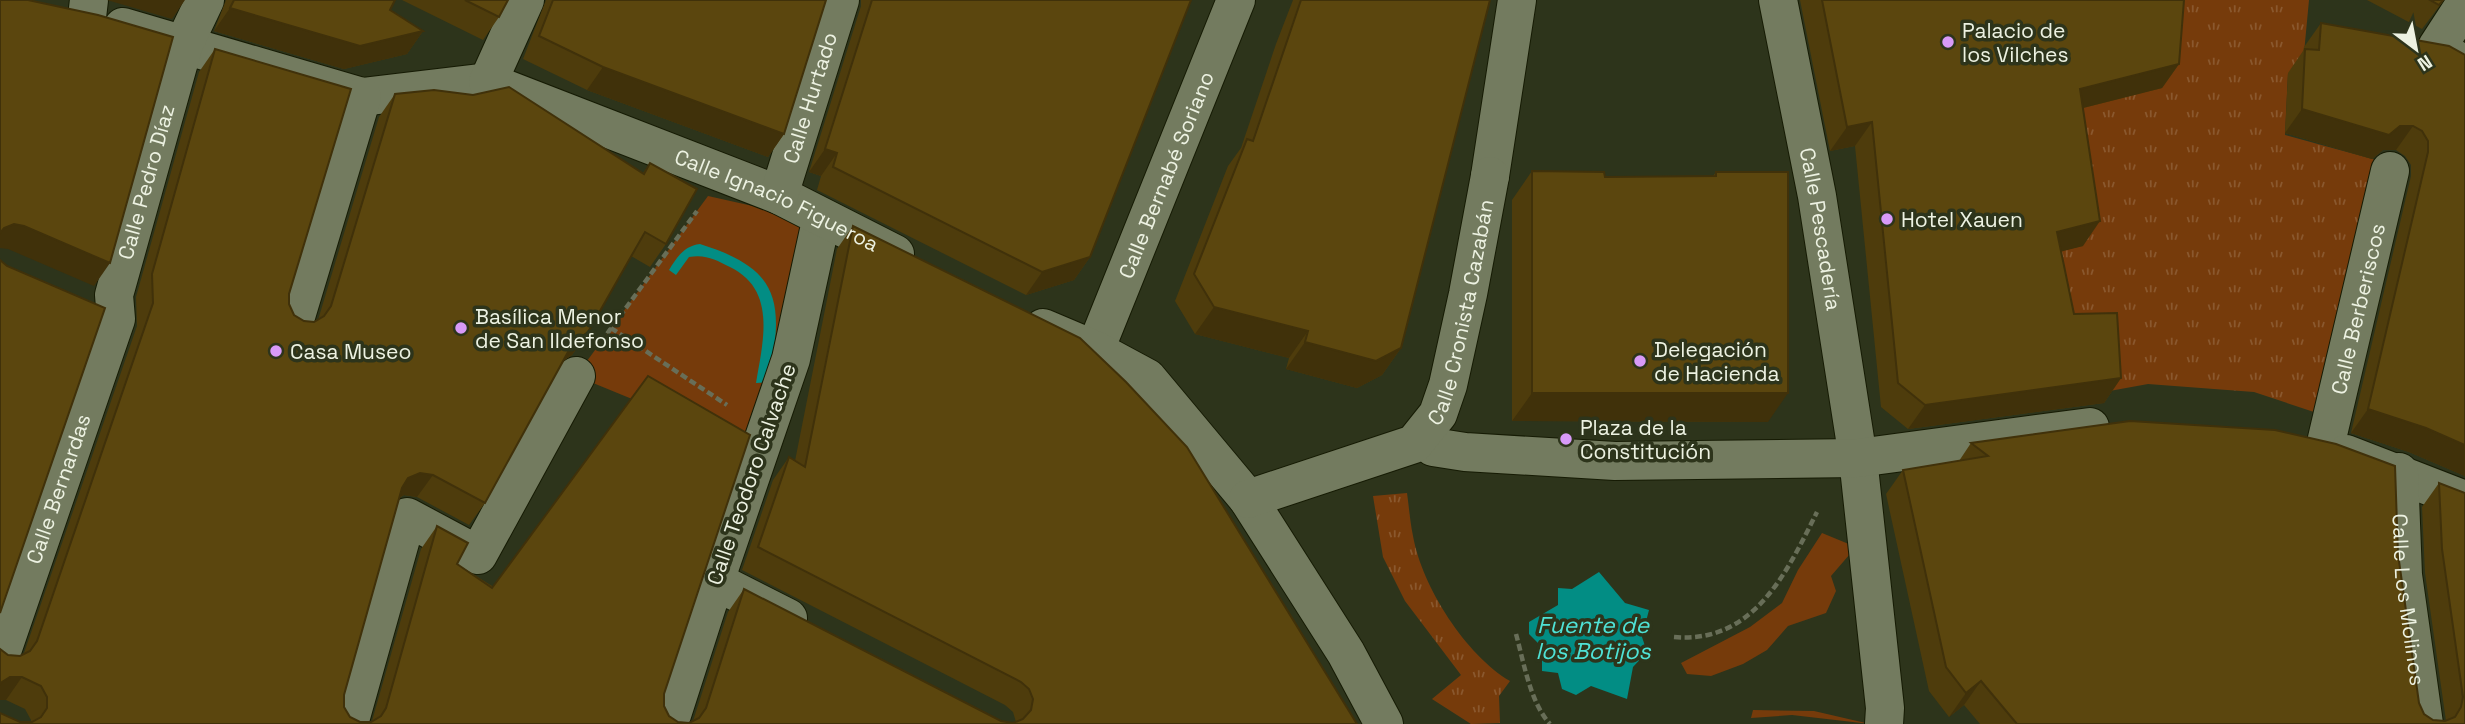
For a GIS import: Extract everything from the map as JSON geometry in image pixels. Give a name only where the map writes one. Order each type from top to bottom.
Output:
[{"type":"street","name":"Calle Pedro Díaz","points":[[116,319],[114,295],[184,44],[205,0]]},
{"type":"street","points":[[48,9],[88,9],[184,44],[362,97],[488,82],[525,0]]},
{"type":"street","name":"Calle Hurtado","points":[[779,195],[840,0]]},
{"type":"street","name":"Calle Bernabé Soriano","points":[[1095,350],[1236,0]]},
{"type":"street","name":"Calle Cronista Cazabán","points":[[1248,499],[1414,444],[1437,414],[1448,385],[1468,295],[1490,176],[1517,0]]},
{"type":"street","name":"Calle Pescadería","points":[[1777,0],[1817,196],[1858,458]]},
{"type":"street","points":[[2465,4],[2437,47],[2465,66]]},
{"type":"street","name":"Calle Ignacio Figueroa","points":[[488,82],[779,195],[926,269]]},
{"type":"street","points":[[294,323],[362,97]]},
{"type":"street","name":"Calle Berberiscos","points":[[2325,447],[2390,171]]},
{"type":"street","name":"Calle Teodoro Calvache","points":[[669,724],[791,359],[821,221]]},
{"type":"street","points":[[81,304],[116,319]]},
{"type":"street","points":[[1011,312],[1095,350],[1147,378],[1248,499],[1389,719]]},
{"type":"street","name":"Calle Bernardas","points":[[0,657],[116,319]]},
{"type":"street","points":[[349,724],[407,517],[478,555],[576,376]]},
{"type":"street","points":[[1433,447],[1465,452],[1615,461],[1858,458],[2129,424]]},
{"type":"street","points":[[2286,438],[2325,447],[2399,472],[2465,500]]},
{"type":"street","points":[[1858,458],[1885,708],[1884,724]]},
{"type":"street","name":"Calle Los Molinos","points":[[2399,472],[2403,575],[2424,724]]},
{"type":"street","points":[[715,581],[824,636]]},
{"type":"path","points":[[576,376],[699,207]]},
{"type":"path","points":[[611,328],[767,431]]},
{"type":"path","points":[[1674,637],[1695,639],[1709,636],[1756,609],[1788,570],[1836,481],[1858,458]]},
{"type":"path","points":[[1516,634],[1525,671],[1544,717],[1550,724]]},
{"type":"green space","points":[[2169,0],[2309,0],[2302,74],[2288,73],[2285,135],[2376,160],[2320,414],[2254,392],[2148,384],[2104,392],[2057,338],[2040,257],[2063,113]]},
{"type":"green space","points":[[708,196],[821,221],[751,474],[632,399],[576,376]]},
{"type":"green space","points":[[1407,493],[1418,556],[1436,597],[1462,637],[1478,655],[1510,681],[1499,696],[1500,723],[1471,724],[1432,699],[1461,675],[1405,601],[1383,557],[1373,496]]},
{"type":"green space","points":[[1822,533],[1856,547],[1831,576],[1836,591],[1826,613],[1788,626],[1767,650],[1743,664],[1711,676],[1687,674],[1681,663],[1750,627],[1782,603],[1798,570]]},
{"type":"green space","points":[[1753,710],[1814,711],[1870,724],[1792,715],[1751,718]]},
{"type":"water","points":[[700,244],[748,265],[762,278],[771,293],[776,331],[769,382],[756,383],[762,350],[763,318],[755,289],[745,277],[720,262],[701,256],[689,257],[676,275],[669,270],[685,250]]},
{"type":"water","name":"Fuente de los Botijos","points":[[1599,572],[1625,603],[1649,610],[1642,637],[1647,652],[1633,667],[1627,699],[1591,686],[1576,695],[1562,689],[1558,673],[1542,671],[1542,647],[1529,634],[1529,622],[1558,605],[1558,588],[1572,589]]},
{"type":"building","points":[[0,0],[28,0],[98,15],[173,37],[110,263],[24,226],[14,224],[0,233]]},
{"type":"building","points":[[234,0],[395,0],[390,10],[423,31],[360,46],[230,8]]},
{"type":"building","points":[[465,0],[508,0],[499,17]]},
{"type":"building","points":[[553,0],[826,0],[784,134],[603,67],[539,36]]},
{"type":"building","points":[[872,0],[1191,0],[1090,257],[1042,272],[833,167],[837,153],[825,149]]},
{"type":"building","points":[[1301,0],[1490,0],[1401,348],[1376,361],[1305,342],[1308,331],[1214,307],[1194,274],[1247,139],[1253,141]]},
{"type":"building","points":[[1822,0],[2184,0],[2179,64],[2080,89],[2100,221],[2057,232],[2074,314],[2117,313],[2121,378],[1925,405],[1898,383],[1872,122],[1847,127]]},
{"type":"building","points":[[2430,0],[2443,0],[2439,5]]},
{"type":"building","points":[[2321,23],[2449,46],[2465,55],[2465,445],[2426,428],[2368,409],[2428,152],[2428,141],[2422,131],[2413,126],[2400,126],[2389,135],[2302,109],[2305,49],[2319,50]]},
{"type":"building","points":[[215,49],[351,89],[289,294],[289,304],[294,315],[304,321],[314,322],[324,316],[331,306],[395,94],[434,90],[473,95],[509,87],[644,174],[650,163],[697,189],[666,244],[645,232],[588,332],[573,343],[485,503],[433,475],[420,473],[408,478],[402,488],[344,695],[344,707],[350,717],[360,722],[371,722],[381,716],[386,708],[437,526],[468,543],[457,564],[492,588],[648,376],[750,435],[664,694],[664,706],[669,716],[678,722],[689,723],[699,718],[706,708],[744,589],[1001,721],[1013,723],[1023,719],[1031,710],[1033,699],[1029,689],[1021,682],[758,547],[789,457],[805,467],[853,226],[1080,338],[1126,382],[1187,447],[1357,724],[0,724],[0,713],[20,722],[32,722],[41,717],[47,708],[47,697],[41,686],[22,677],[10,677],[0,684],[0,649],[8,655],[20,656],[30,651],[37,641],[153,303],[152,274]]},
{"type":"building","name":"Delegación de Hacienda","points":[[1532,171],[1604,172],[1605,177],[1788,172],[1788,393],[1532,393]]},
{"type":"building","points":[[0,260],[7,266],[105,308],[0,613]]},
{"type":"building","points":[[2130,421],[2275,430],[2336,444],[2395,466],[2398,554],[2419,703],[2424,714],[2433,720],[2445,721],[2455,717],[2463,697],[2442,549],[2439,483],[2465,493],[2465,724],[2017,724],[1981,681],[1966,693],[1946,667],[1903,470],[1988,456],[1971,443]]},
{"type":"place","name":"Palacio de los Vilches","points":[[1948,42]]},
{"type":"place","name":"Hotel Xauen","points":[[1887,219]]},
{"type":"place","name":"Basílica Menor de San Ildefonso","points":[[461,328]]},
{"type":"place","name":"Casa Museo","points":[[276,351]]},
{"type":"place","name":"Delegación de Hacienda","points":[[1640,361]]},
{"type":"place","name":"Plaza de la Constitución","points":[[1566,439]]}]
